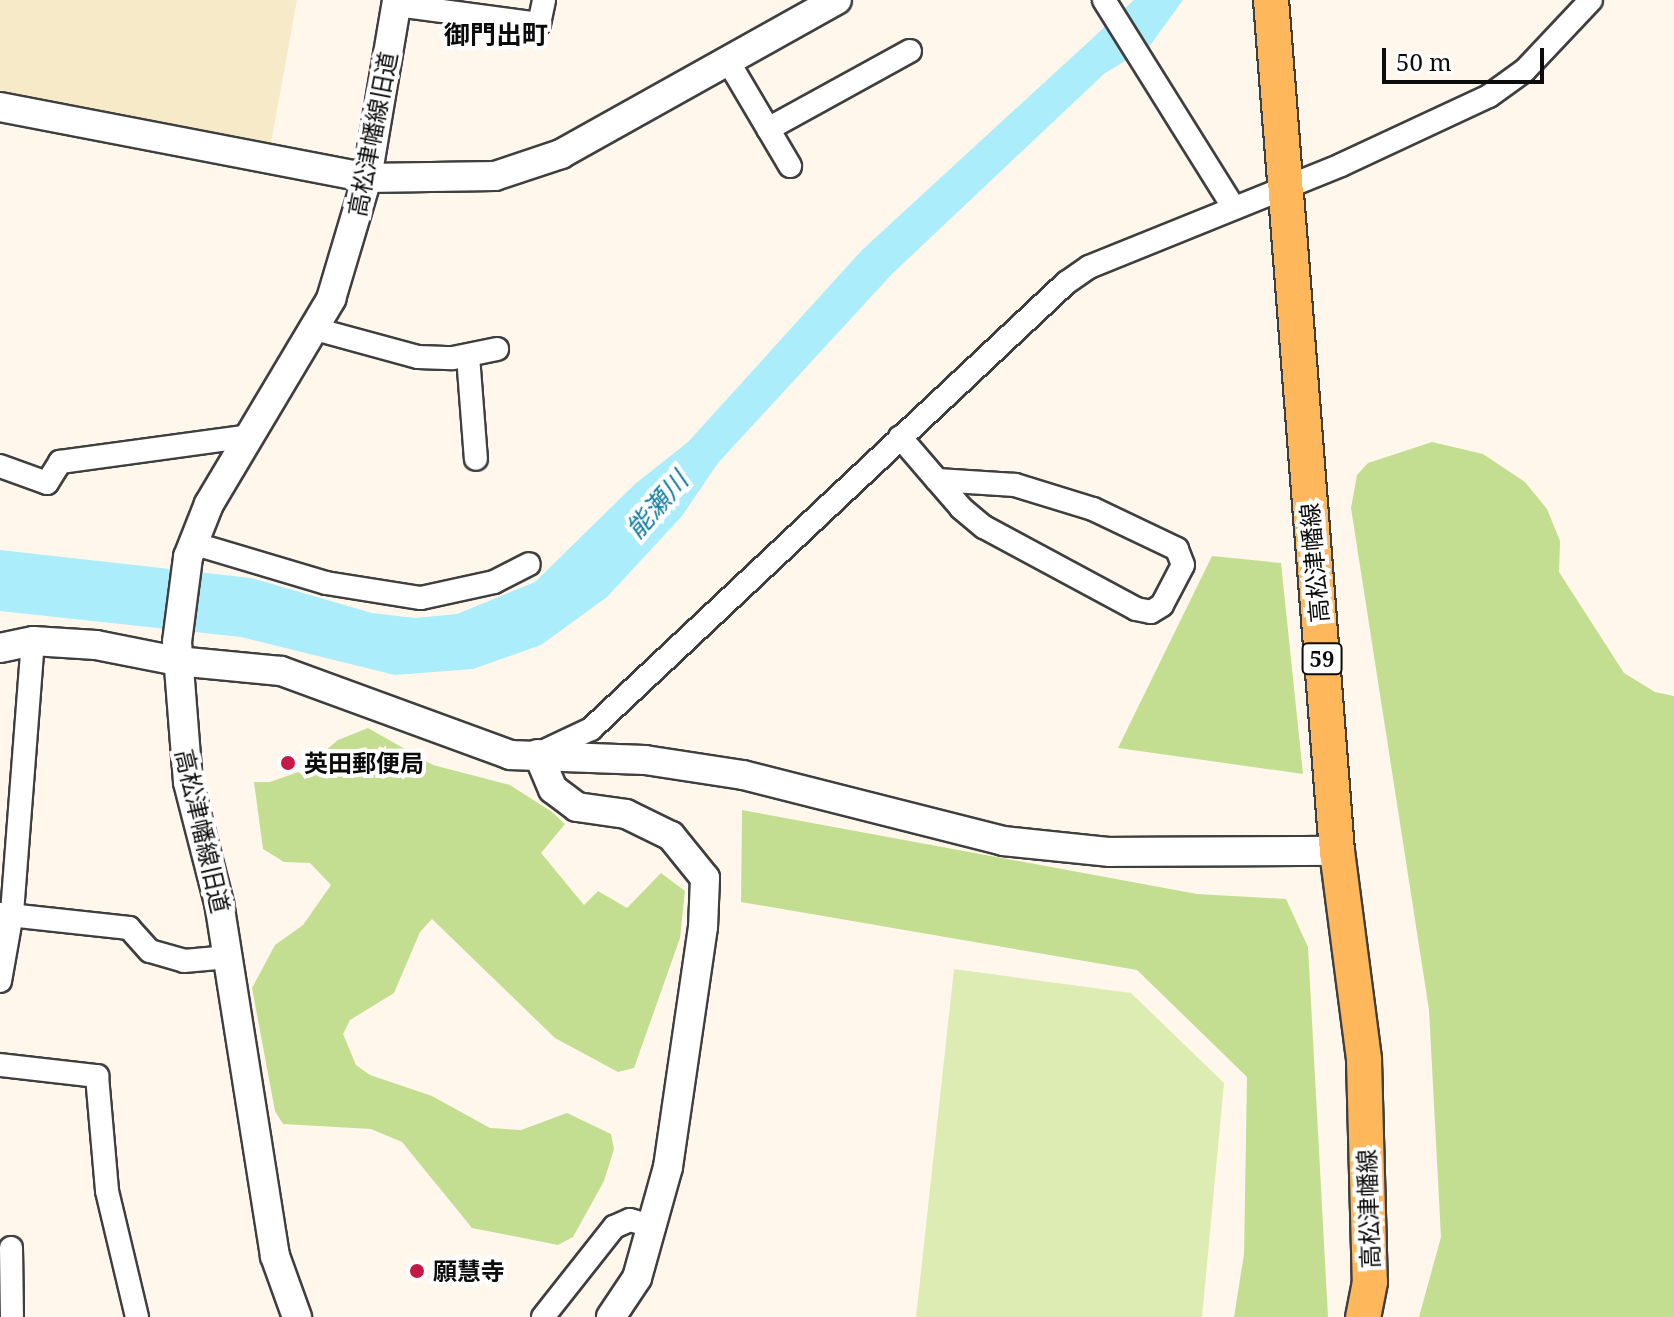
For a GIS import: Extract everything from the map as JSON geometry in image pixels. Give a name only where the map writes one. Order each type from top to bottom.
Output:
[{"type":"main road","name":"高松津幡線","points":[[1271,0],[1283,187],[1337,851],[1364,1060],[1370,1282],[1363,1317]]},
{"type":"street","points":[[397,2],[539,24],[544,0]]},
{"type":"street","points":[[0,107],[367,178],[495,176],[561,154],[837,0]]},
{"type":"street","points":[[1104,0],[1232,205]]},
{"type":"street","points":[[538,754],[591,729],[900,437],[1089,267],[1232,205],[1283,187],[1489,96],[1525,70],[1591,0]]},
{"type":"street","name":"高松津幡線旧道","points":[[297,1317],[268,1223],[229,957],[188,782],[177,652],[190,550],[251,436],[331,299],[367,178],[397,2]]},
{"type":"street","points":[[768,129],[910,51]]},
{"type":"street","points":[[728,61],[790,166]]},
{"type":"street","points":[[315,329],[388,352],[468,356],[497,349]]},
{"type":"street","points":[[468,356],[476,459]]},
{"type":"street","points":[[0,466],[47,483],[60,462],[251,436]]},
{"type":"street","points":[[900,437],[937,480],[984,527],[1136,609],[1151,612],[1162,605],[1183,565],[1177,549],[1093,509],[1015,485],[937,480]]},
{"type":"street","points":[[190,550],[381,595],[458,593],[529,564]]},
{"type":"street","points":[[0,648],[33,641],[96,645],[177,652],[281,671],[510,755],[645,760],[743,775],[1003,841],[1110,852],[1337,851]]},
{"type":"street","points":[[0,981],[33,641]]},
{"type":"street","points":[[538,754],[553,789],[577,807],[626,814],[671,836],[705,878],[703,927],[668,1167],[654,1227],[637,1278],[611,1317]]},
{"type":"street","points":[[6,913],[129,928],[150,951],[184,961],[229,957]]},
{"type":"street","points":[[0,1065],[97,1076],[107,1191],[137,1317]]},
{"type":"street","points":[[543,1317],[614,1227],[630,1220],[654,1227]]},
{"type":"street","points":[[11,1248],[12,1317]]},
{"type":"shaded area","points":[[0,0],[297,0],[271,143],[0,90]]},
{"type":"green space","points":[[1432,442],[1483,454],[1525,482],[1547,509],[1560,541],[1559,572],[1624,673],[1655,692],[1674,696],[1674,1317],[1419,1317],[1441,1237],[1429,1010],[1351,508],[1357,475],[1368,463]]},
{"type":"green space","points":[[1212,556],[1281,563],[1303,774],[1118,748]]},
{"type":"green space","points":[[368,728],[433,765],[510,785],[552,812],[565,824],[541,853],[584,905],[598,891],[627,908],[661,873],[685,891],[680,938],[634,1068],[618,1072],[555,1038],[432,919],[420,932],[394,993],[350,1020],[343,1034],[356,1065],[370,1075],[432,1096],[490,1128],[521,1130],[567,1113],[611,1134],[614,1149],[604,1181],[573,1237],[558,1245],[472,1228],[402,1142],[371,1129],[283,1124],[275,1111],[252,988],[275,945],[303,925],[331,885],[310,863],[284,862],[263,849],[254,782],[270,782],[301,771],[338,740]]},
{"type":"green space","points":[[742,810],[1197,894],[1286,899],[1308,947],[1328,1317],[1234,1317],[1244,1254],[1247,1077],[1137,970],[741,902]]},
{"type":"green space","points":[[954,969],[1131,993],[1224,1083],[1202,1317],[916,1317]]},
{"type":"water","name":"能瀬川","points":[[1134,0],[1183,0],[1149,47],[1105,73],[892,274],[718,463],[682,516],[607,597],[541,645],[473,669],[395,675],[241,637],[0,611],[0,550],[251,578],[372,613],[415,618],[457,614],[535,582],[635,484],[688,442],[862,250]]},
{"type":"place","name":"英田郵便局","points":[[288,763]]},
{"type":"place","name":"願慧寺","points":[[417,1271]]},
{"type":"district","name":"御門出町","points":[[496,35]]}]
